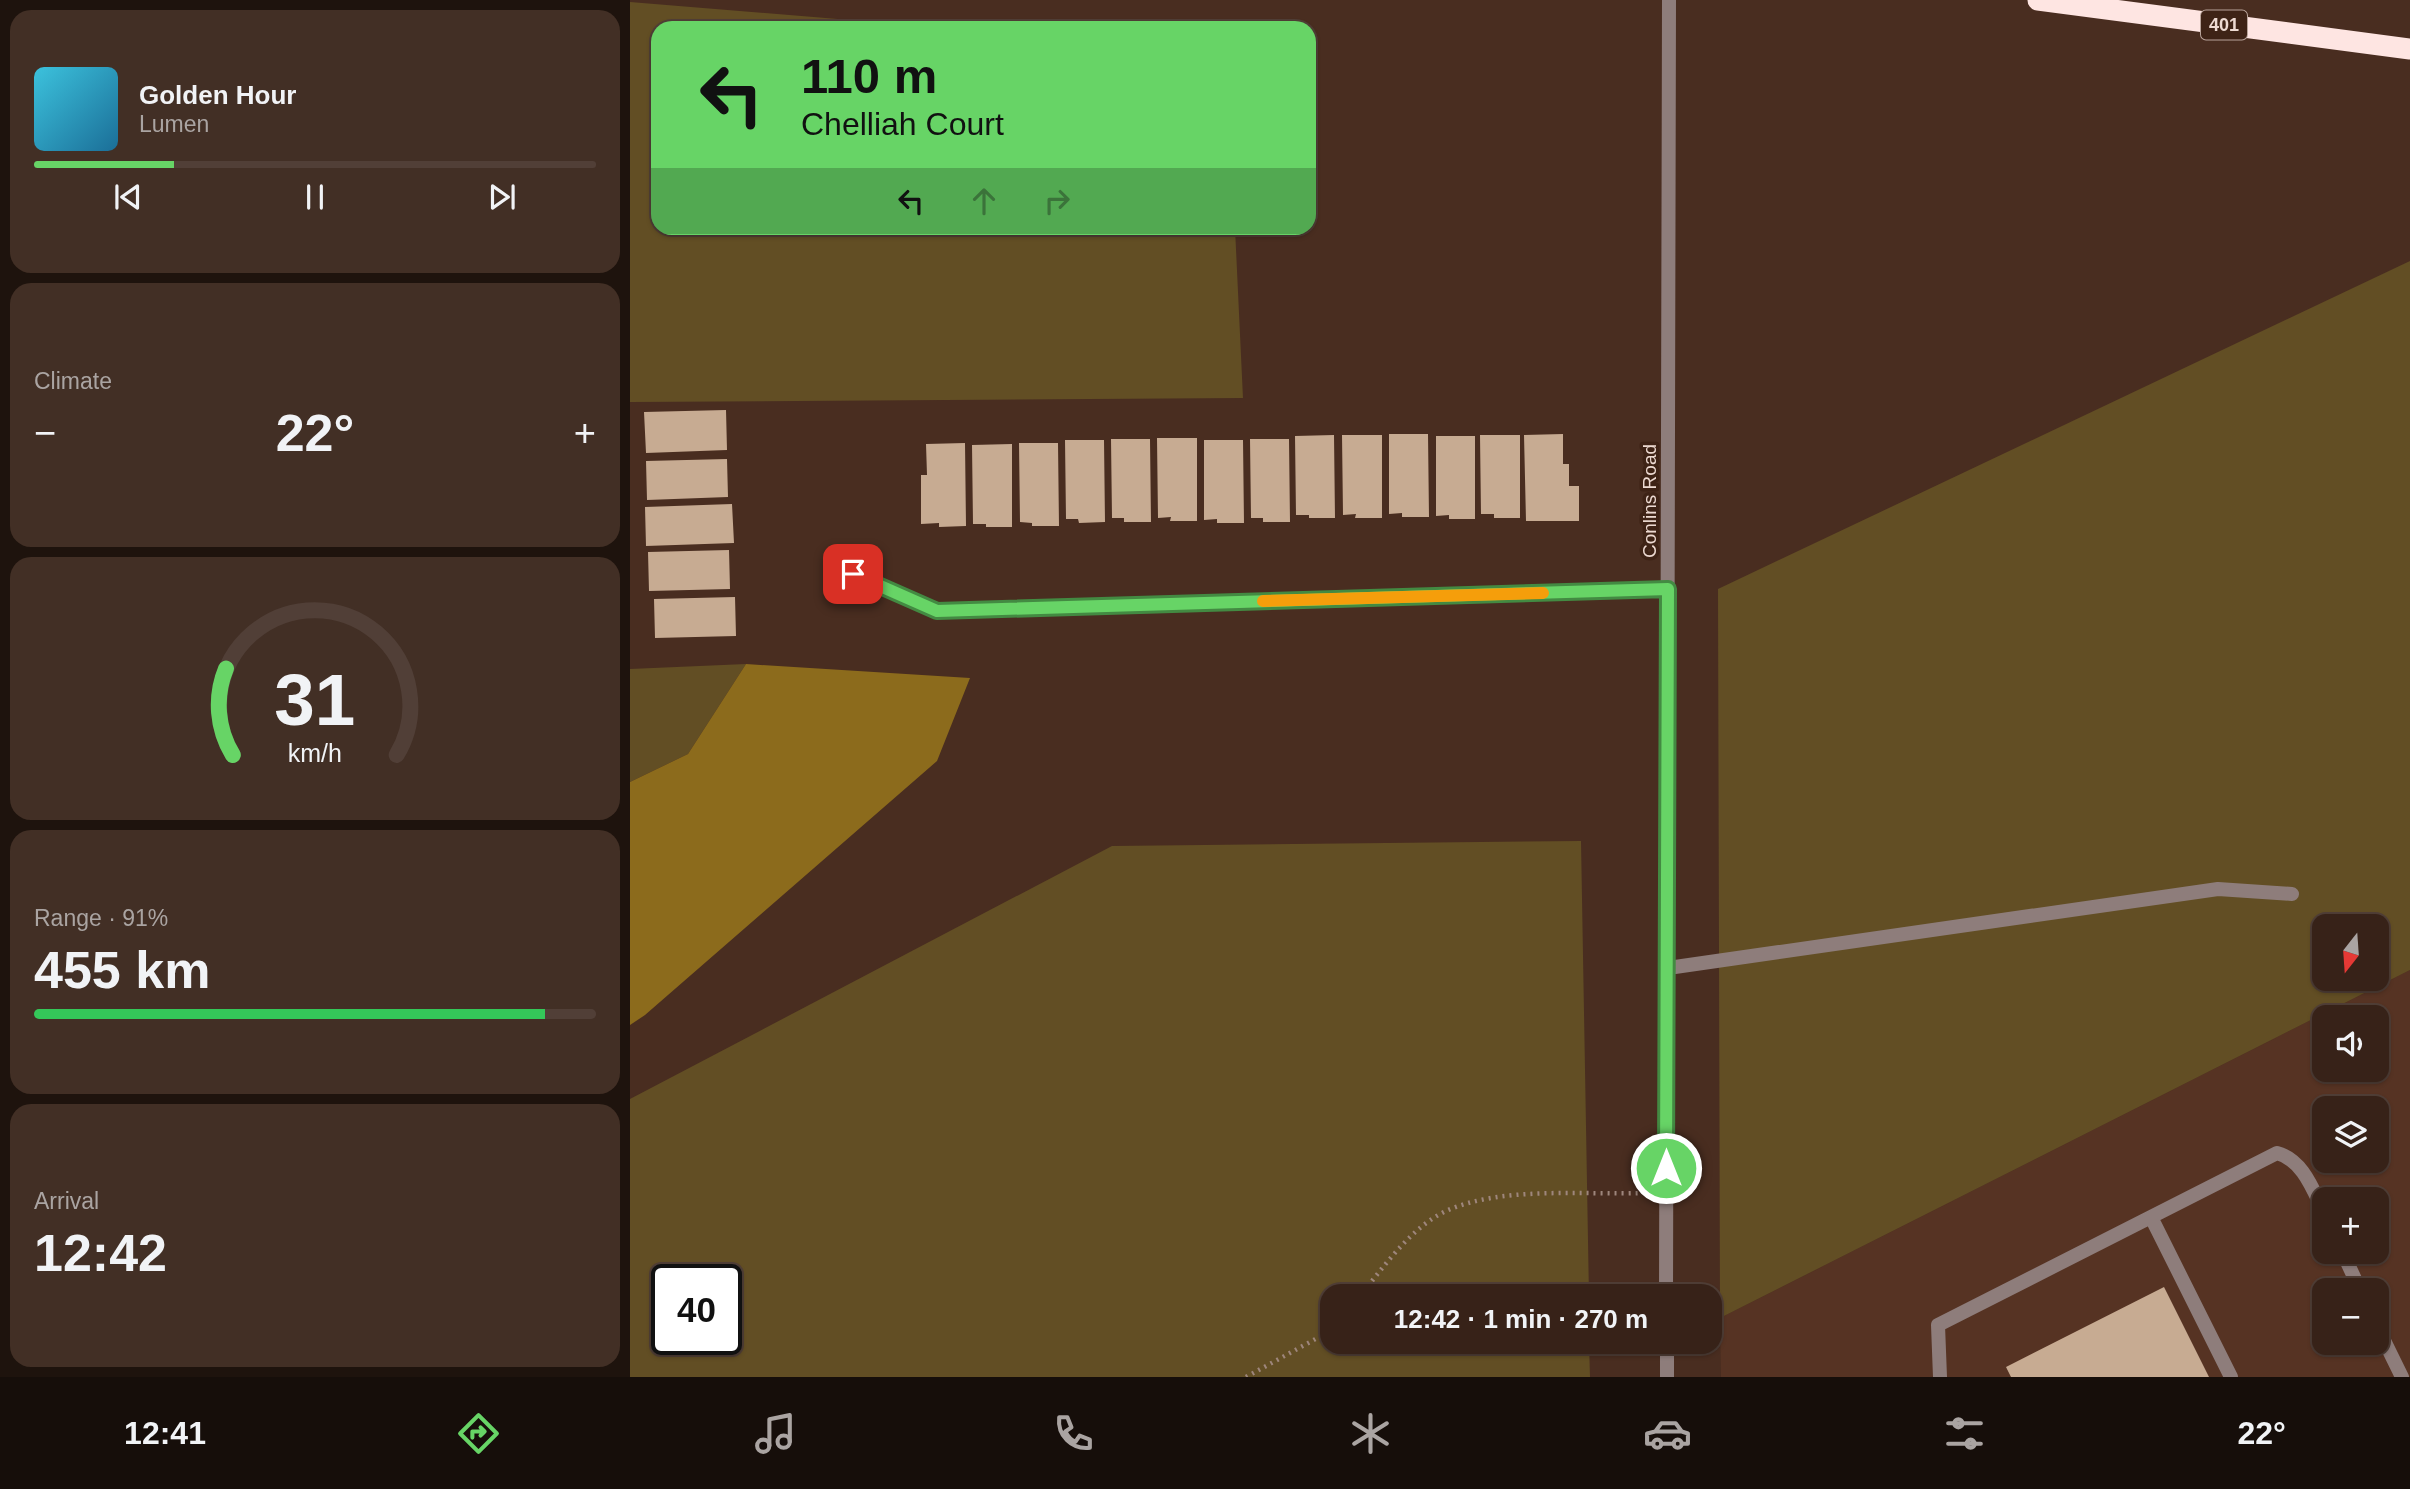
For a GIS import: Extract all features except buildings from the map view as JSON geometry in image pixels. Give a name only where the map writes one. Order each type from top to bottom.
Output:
[{"type":"highway","name":"401","points":[[2038,0],[2410,49]]},
{"type":"street","name":"Conlins Road","points":[[1666,1284],[1669,0]]},
{"type":"street","points":[[833,565],[937,611],[1668,589]]},
{"type":"street","points":[[1668,968],[2218,889],[2292,894]]},
{"type":"street","points":[[1940,1377],[1938,1325],[2277,1153],[2287,1156],[2307,1175],[2313,1187]]},
{"type":"street","points":[[2151,1217],[2231,1377]]},
{"type":"street","points":[[2389,1350],[2402,1377]]},
{"type":"street","points":[[1667,1354],[1667,1377]]},
{"type":"path","points":[[1370,1284],[1418,1230],[1446,1211],[1478,1201],[1516,1196],[1666,1193]]},
{"type":"path","points":[[1246,1377],[1320,1337]]},
{"type":"shaded area","points":[[630,2],[862,21],[651,21],[651,235],[1235,235],[1243,398],[630,402]]},
{"type":"shaded area","points":[[2410,261],[2410,970],[2389,981],[2389,914],[2312,914],[2312,991],[2368,991],[2341,1005],[2312,1005],[2312,1019],[1722,1317],[1718,589]]},
{"type":"shaded area","points":[[746,664],[688,754],[630,782],[630,669]]},
{"type":"shaded area","points":[[746,664],[970,678],[937,761],[645,1015],[630,1025],[630,782],[688,754]]},
{"type":"shaded area","points":[[1581,841],[1589,1284],[1320,1284],[1320,1354],[1589,1354],[1590,1377],[630,1377],[630,1099],[1112,846]]},
{"type":"shaded area","points":[[2410,970],[2410,1377],[1721,1377],[1722,1317],[2312,1019],[2312,1082],[2389,1082],[2389,1005],[2341,1005],[2368,991],[2389,991],[2389,981]]},
{"type":"slow traffic","points":[[1263,601],[1543,593]]},
{"type":"route","points":[[853,574],[937,611],[1668,589],[1666,1168]]}]
